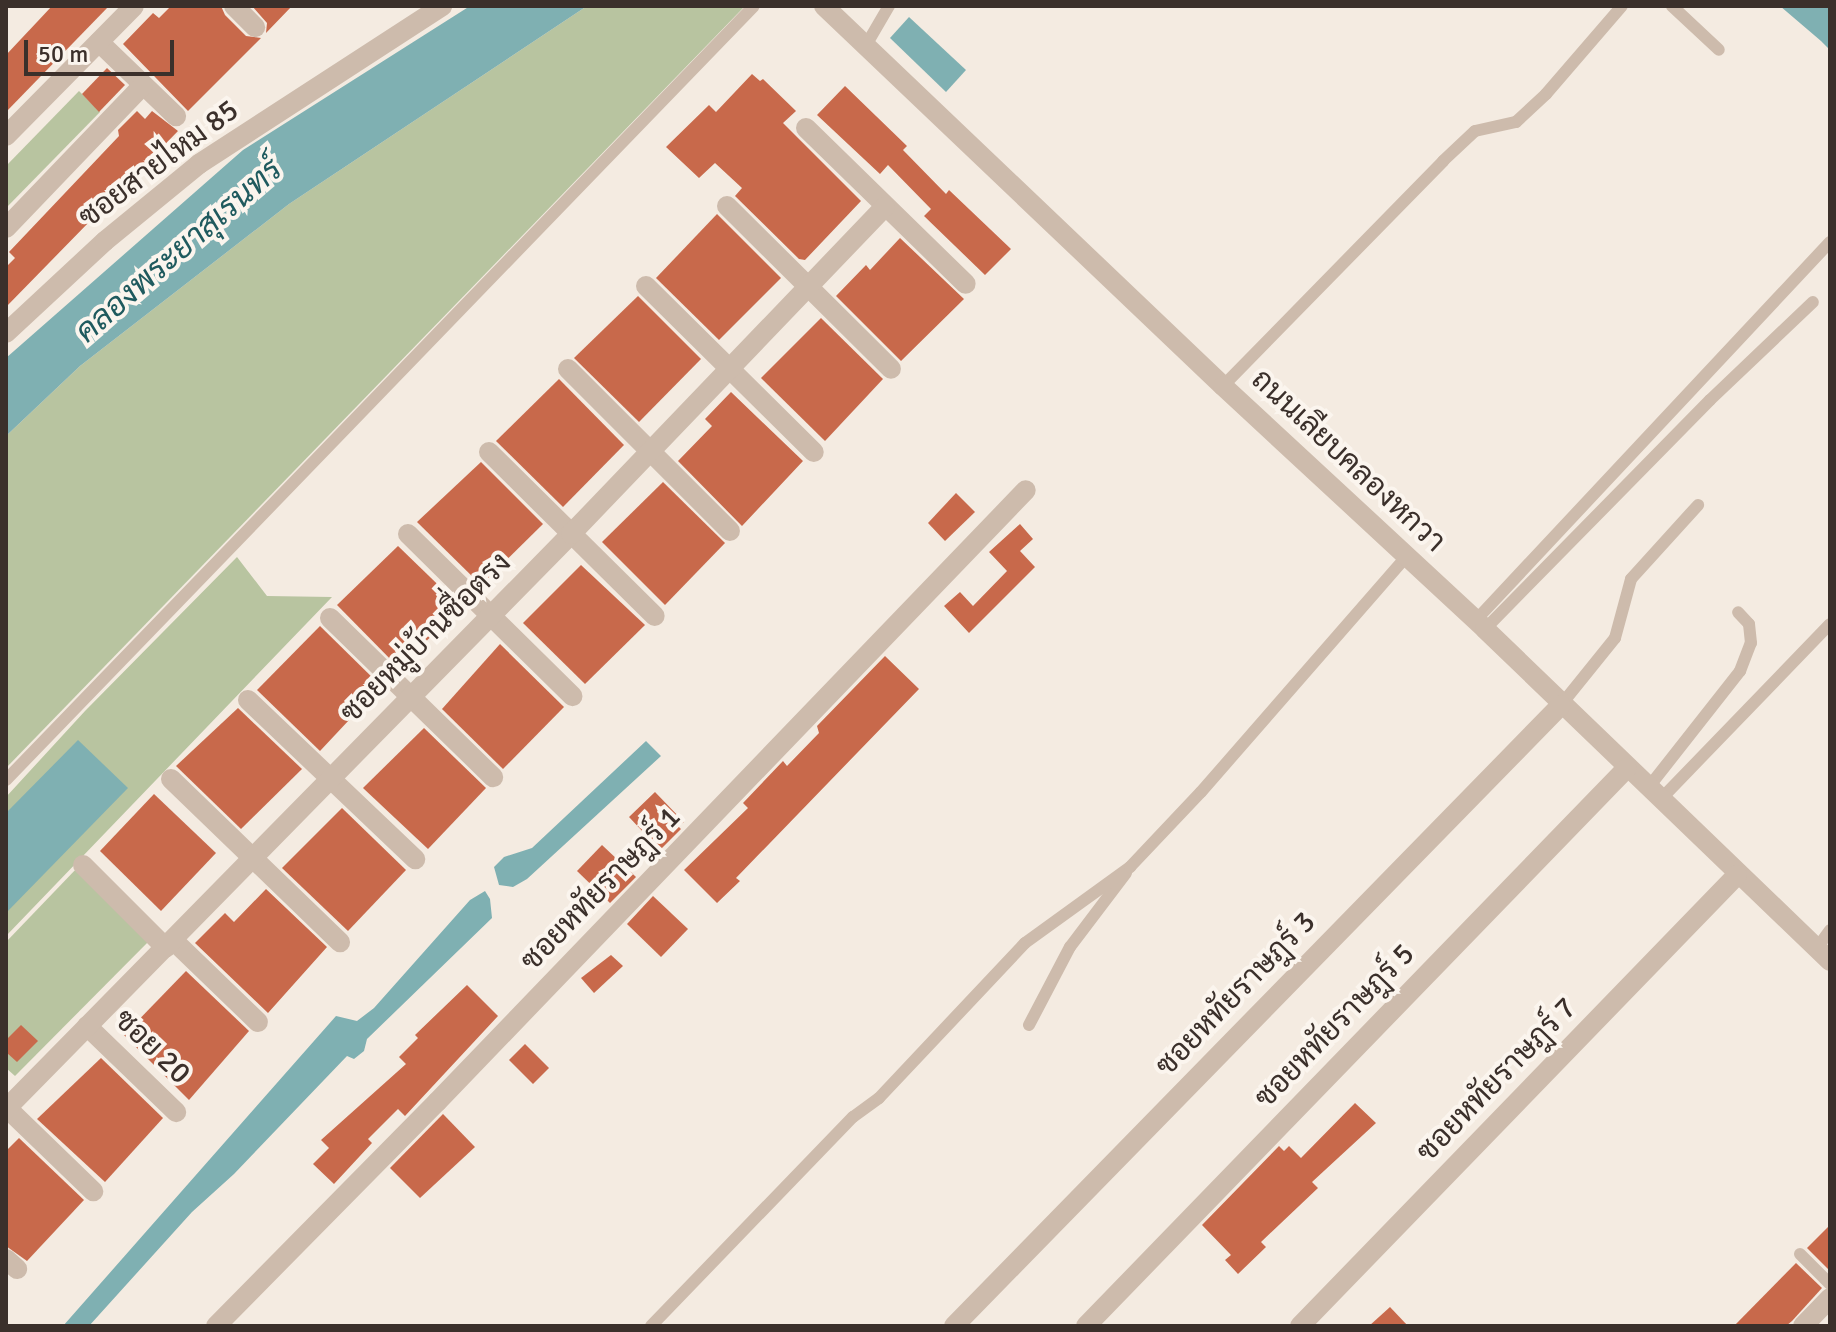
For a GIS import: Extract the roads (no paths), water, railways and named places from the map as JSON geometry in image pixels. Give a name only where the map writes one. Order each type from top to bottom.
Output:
[{"type":"street","points":[[6,136],[134,6]]},
{"type":"street","points":[[234,6],[255,27]]},
{"type":"street","name":"ซอยสายไหม 85","points":[[6,333],[105,241],[199,164],[442,6]]},
{"type":"street","name":"ถนนเลียบคลองหกวา","points":[[824,6],[1046,214],[1223,386],[1480,624],[1823,955]]},
{"type":"street","points":[[99,42],[176,116]]},
{"type":"street","points":[[6,228],[143,85]]},
{"type":"street","points":[[806,128],[966,284]]},
{"type":"street","points":[[727,206],[891,369]]},
{"type":"street","name":"ซอยหมู่บ้านซื่อตรง","points":[[9,1101],[169,944],[571,534],[885,207]]},
{"type":"street","points":[[646,286],[814,452]]},
{"type":"street","points":[[568,369],[730,531]]},
{"type":"street","points":[[489,452],[655,616]]},
{"type":"street","name":"ซอยหทัยราษฎร์ 1","points":[[216,1326],[437,1102],[1026,490]]},
{"type":"street","points":[[408,534],[572,696]]},
{"type":"street","points":[[330,618],[493,777]]},
{"type":"street","points":[[248,700],[415,859]]},
{"type":"street","name":"ซอยหทัยราษฎร์ 3","points":[[954,1326],[1561,705]]},
{"type":"street","name":"ซอยหทัยราษฎร์ 5","points":[[1086,1326],[1627,768]]},
{"type":"street","points":[[171,779],[340,942]]},
{"type":"street","points":[[83,865],[258,1022]]},
{"type":"street","name":"ซอยหทัยราษฎร์ 7","points":[[1304,1324],[1737,875]]},
{"type":"street","name":"ซอย 20","points":[[87,1026],[176,1112]]},
{"type":"street","points":[[9,1101],[93,1191]]},
{"type":"street","points":[[1807,1324],[1830,1298]]},
{"type":"lane","points":[[6,780],[754,6]]},
{"type":"lane","points":[[865,47],[888,13],[889,6]]},
{"type":"lane","points":[[1223,386],[1475,131],[1516,122],[1546,94],[1622,6]]},
{"type":"lane","points":[[1672,6],[1719,50]]},
{"type":"lane","points":[[1480,624],[1830,242]]},
{"type":"lane","points":[[1480,624],[1813,302]]},
{"type":"lane","points":[[1561,705],[1615,638],[1631,579],[1698,505]]},
{"type":"lane","points":[[1029,1025],[1070,947],[1130,867],[1201,792],[1407,556]]},
{"type":"lane","points":[[1655,794],[1740,671],[1751,643],[1749,624],[1738,612]]},
{"type":"lane","points":[[1655,794],[1830,624]]},
{"type":"lane","points":[[651,1326],[853,1117],[879,1098],[1025,943],[1130,867]]},
{"type":"lane","points":[[1823,955],[1830,930]]},
{"type":"lane","points":[[1800,1254],[1830,1284]]},
{"type":"water","name":"คลองพระยาสุเรนทร์","points":[[470,6],[587,6],[289,204],[80,366],[6,436],[6,358],[243,150]]},
{"type":"water","points":[[1780,6],[1830,6],[1830,50],[1821,41]]},
{"type":"water","points":[[909,17],[966,70],[946,92],[890,38]]},
{"type":"water","points":[[78,740],[128,788],[6,913],[6,813]]},
{"type":"water","points":[[646,741],[661,756],[527,879],[513,887],[499,885],[494,867],[504,857],[532,848]]},
{"type":"water","points":[[485,891],[490,899],[492,918],[367,1039],[364,1051],[354,1059],[347,1056],[234,1174],[192,1212],[89,1326],[63,1326],[336,1016],[357,1021],[374,1008],[470,900]]}]
